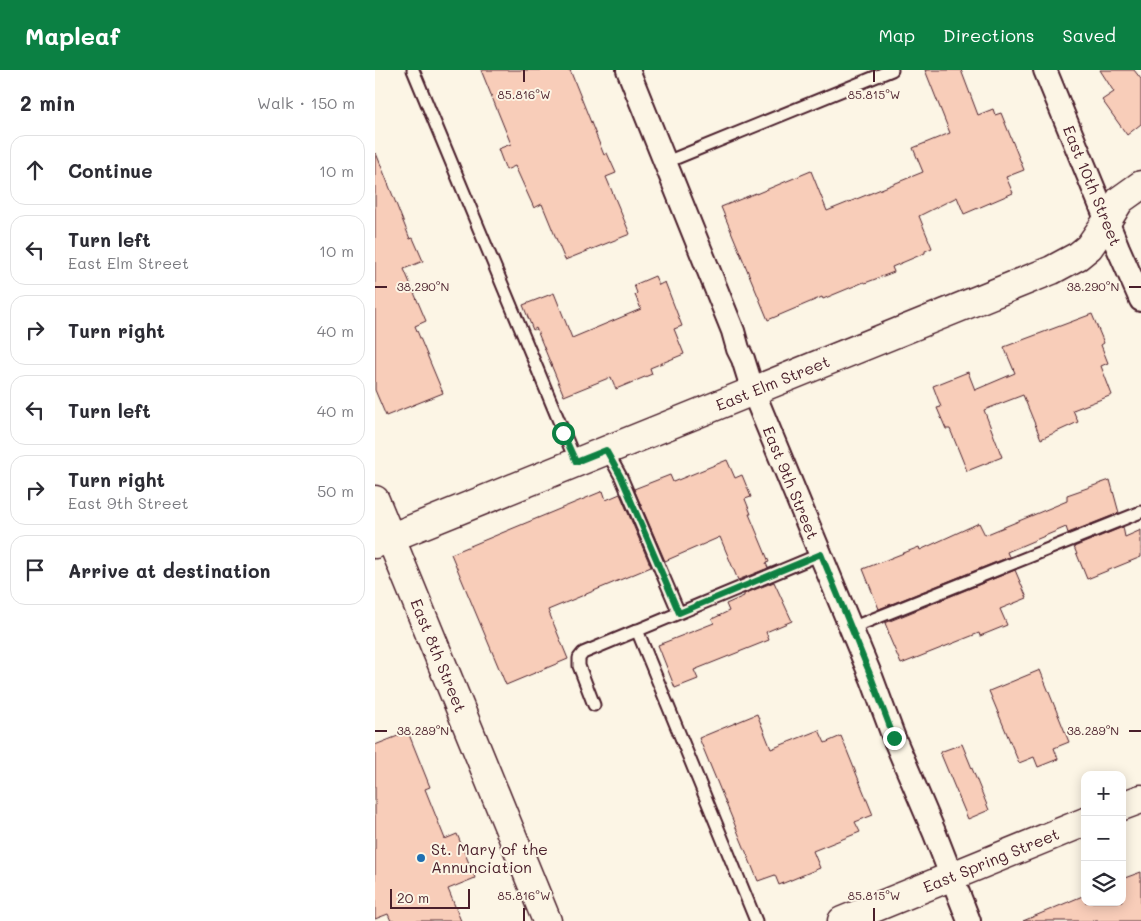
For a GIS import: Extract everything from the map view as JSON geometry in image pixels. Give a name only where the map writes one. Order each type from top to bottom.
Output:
[{"type":"main road","name":"East Elm Street","points":[[383,541],[1052,270],[1078,256],[1089,247],[1120,200],[1141,185]]},
{"type":"main road","name":"East 8th Street","points":[[375,500],[383,541],[547,921]]},
{"type":"main road","points":[[1126,805],[1141,799]]},
{"type":"main road","name":"East Spring Street","points":[[842,921],[1081,824]]},
{"type":"street","name":"East 9th Street","points":[[628,70],[733,331],[753,391],[872,679],[894,738],[935,834],[969,921]]},
{"type":"street","name":"East 10th Street","points":[[1045,70],[1141,300]]},
{"type":"lane","points":[[413,70],[576,462]]},
{"type":"lane","points":[[664,163],[892,70]]},
{"type":"lane","points":[[606,450],[621,477],[679,613]]},
{"type":"lane","points":[[851,628],[1141,512]]},
{"type":"lane","points":[[594,705],[579,666],[581,654],[821,554]]},
{"type":"lane","points":[[637,630],[756,921]]},
{"type":"building","points":[[481,70],[570,70],[604,155],[607,153],[616,173],[606,177],[630,234],[565,260],[542,204],[534,208],[515,166],[506,170],[498,149],[511,144]]},
{"type":"building","points":[[925,70],[961,70],[978,115],[993,109],[995,115],[1001,113],[1024,170],[1006,177],[1013,193],[964,214],[957,197],[919,216],[932,248],[925,251],[925,253],[892,267],[894,272],[823,299],[822,297],[768,320],[721,207],[811,171],[827,211],[923,172],[913,148],[950,133]]},
{"type":"building","points":[[1100,70],[1134,70],[1141,79],[1141,124],[1127,135],[1102,100],[1114,92]]},
{"type":"building","points":[[376,153],[410,239],[413,238],[423,261],[404,269],[426,321],[415,326],[443,393],[386,416],[375,390]]},
{"type":"building","points":[[655,276],[659,285],[665,282],[682,326],[674,329],[684,354],[650,368],[652,374],[616,389],[611,377],[564,396],[536,328],[533,330],[523,305],[554,293],[572,338],[641,309],[635,295],[637,293],[634,285]]},
{"type":"building","points":[[1092,314],[1104,343],[1101,345],[1108,363],[1101,366],[1112,395],[1073,410],[1078,422],[1041,439],[1023,395],[984,410],[1002,457],[967,471],[950,429],[946,429],[937,408],[941,407],[933,386],[968,372],[975,390],[1015,373],[1004,347]]},
{"type":"building","points":[[727,460],[735,478],[742,475],[751,497],[745,499],[751,514],[749,514],[769,562],[766,563],[768,568],[738,580],[720,537],[665,561],[634,489],[670,475],[673,482]]},
{"type":"building","points":[[1110,480],[1119,513],[1068,533],[1066,527],[1007,552],[1009,557],[879,609],[863,569],[919,547],[920,550],[979,523],[985,535],[1067,501],[1067,495]]},
{"type":"building","points":[[603,491],[606,500],[620,494],[651,567],[548,610],[568,659],[506,685],[451,554]]},
{"type":"building","points":[[1123,527],[1125,537],[1141,530],[1141,557],[1087,579],[1074,547]]},
{"type":"building","points":[[1015,570],[1027,598],[1000,609],[1007,625],[980,636],[979,633],[901,664],[885,623]]},
{"type":"building","points":[[774,582],[792,621],[766,632],[769,640],[694,670],[698,679],[675,688],[658,645],[714,623],[712,619],[729,611],[726,604],[744,596],[744,594]]},
{"type":"building","points":[[1040,670],[1069,742],[1054,748],[1058,759],[1038,767],[1034,757],[1019,763],[989,691]]},
{"type":"building","points":[[757,714],[771,749],[819,730],[825,743],[841,736],[873,815],[855,822],[860,832],[813,851],[820,868],[779,885],[775,875],[758,881],[699,738]]},
{"type":"building","name":"St. Mary of the Annunciation","points":[[408,732],[430,787],[425,789],[445,839],[457,834],[475,878],[448,889],[461,921],[391,921],[388,914],[375,919],[375,745]]},
{"type":"building","points":[[962,744],[989,810],[968,819],[940,752]]},
{"type":"building","points":[[1141,872],[1141,921],[1023,921],[1081,897],[1081,906],[1126,906],[1126,878]]},
{"type":"place","name":"St. Mary of the Annunciation","points":[[421,858]]},
{"type":"route","points":[[563,433],[576,462],[606,450],[621,477],[679,613],[821,554],[894,738]]}]
